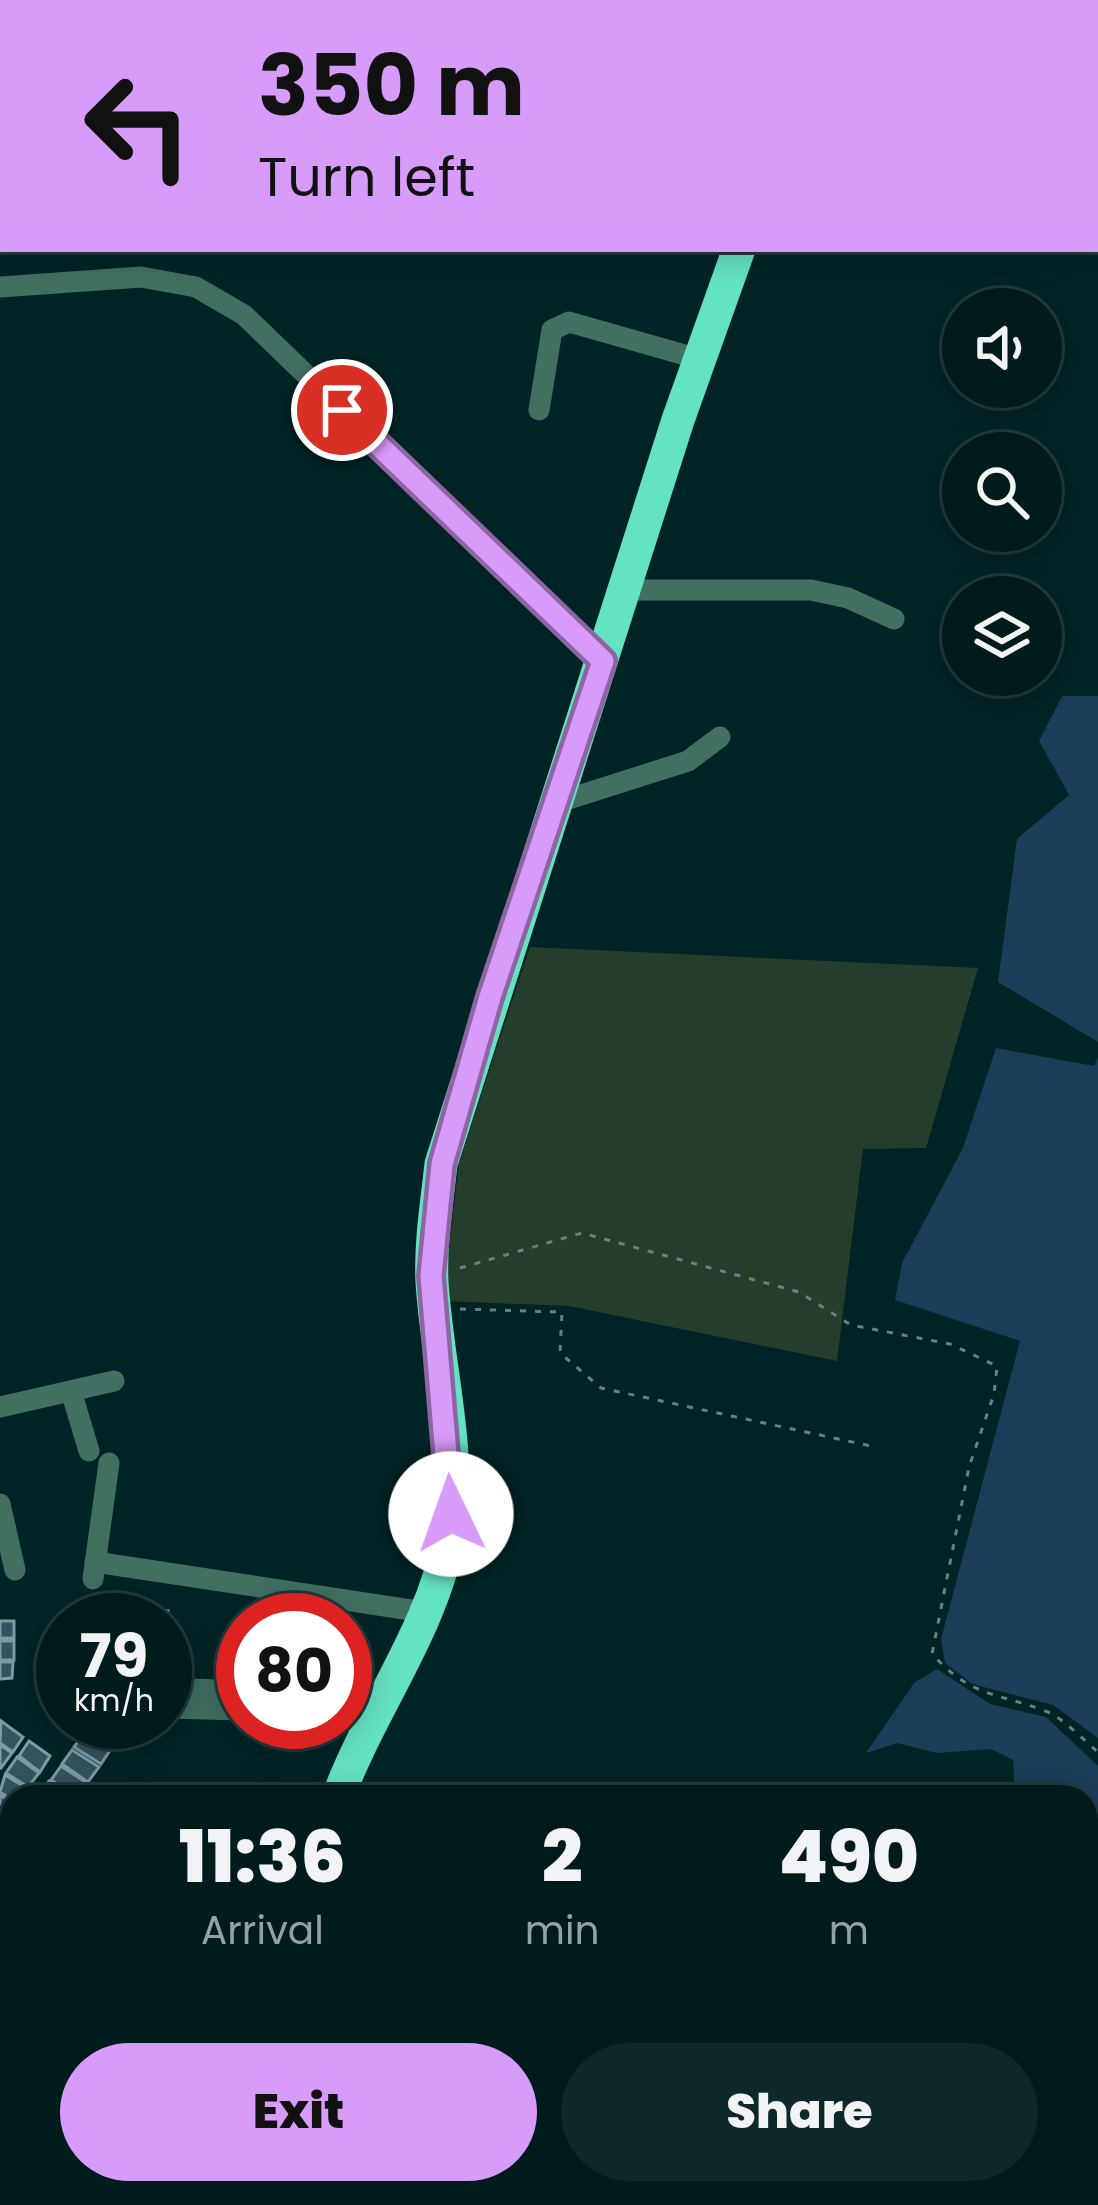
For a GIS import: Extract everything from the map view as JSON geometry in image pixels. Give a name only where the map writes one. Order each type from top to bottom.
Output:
[{"type":"highway","points":[[372,1681],[424,1612],[441,1579],[452,1492],[431,1276],[442,1164],[738,252]]},
{"type":"highway","points":[[340,1785],[346,1749]]},
{"type":"street","points":[[0,286],[141,277],[196,287],[244,315],[603,661]]},
{"type":"street","points":[[539,410],[552,330],[560,324],[569,322],[700,359]]},
{"type":"street","points":[[625,590],[811,590],[848,598],[894,619]]},
{"type":"street","points":[[556,803],[688,761],[720,736]]},
{"type":"street","points":[[0,1406],[114,1381]]},
{"type":"street","points":[[71,1390],[99,1457],[94,1571],[424,1612]]},
{"type":"street","points":[[0,1504],[15,1570]]},
{"type":"path","points":[[431,1276],[582,1233],[799,1292],[851,1325],[950,1344],[997,1366],[994,1394],[969,1467],[932,1654],[958,1682],[996,1700],[1047,1711],[1098,1752]]},
{"type":"path","points":[[434,1312],[562,1312],[560,1353],[601,1388],[871,1446]]},
{"type":"green space","points":[[530,947],[978,968],[926,1148],[863,1149],[837,1361],[569,1306],[443,1301],[459,1163]]},
{"type":"water","points":[[1062,696],[1098,696],[1098,1042],[998,982],[1017,839],[1069,795],[1039,741]]},
{"type":"water","points":[[996,1048],[1094,1066],[1098,1057],[1098,1738],[1053,1705],[972,1684],[945,1663],[941,1639],[1020,1341],[895,1300],[902,1263],[963,1148]]},
{"type":"water","points":[[937,1669],[990,1704],[1046,1717],[1098,1766],[1098,1785],[1014,1785],[1013,1760],[991,1749],[937,1753],[897,1743],[866,1753],[914,1683]]},
{"type":"building","points":[[0,1621],[14,1621],[14,1638],[0,1638]]},
{"type":"building","points":[[0,1641],[14,1641],[14,1660],[0,1660]]},
{"type":"building","points":[[0,1662],[13,1662],[12,1678],[0,1679]]},
{"type":"building","points":[[1,1721],[23,1737],[13,1752],[0,1743]]},
{"type":"building","points":[[29,1741],[50,1756],[40,1772],[19,1756]]},
{"type":"building","points":[[0,1745],[12,1753],[1,1768],[0,1767]]},
{"type":"building","points":[[77,1749],[111,1749],[101,1764]]},
{"type":"building","points":[[72,1750],[99,1767],[88,1782],[62,1764]]},
{"type":"building","points":[[17,1757],[39,1773],[25,1785],[6,1773]]},
{"type":"building","points":[[61,1766],[87,1783],[59,1785],[51,1780]]},
{"type":"building","points":[[5,1775],[21,1785],[2,1785]]},
{"type":"route","points":[[342,410],[603,661],[490,997],[442,1164],[431,1276],[451,1514]]}]
